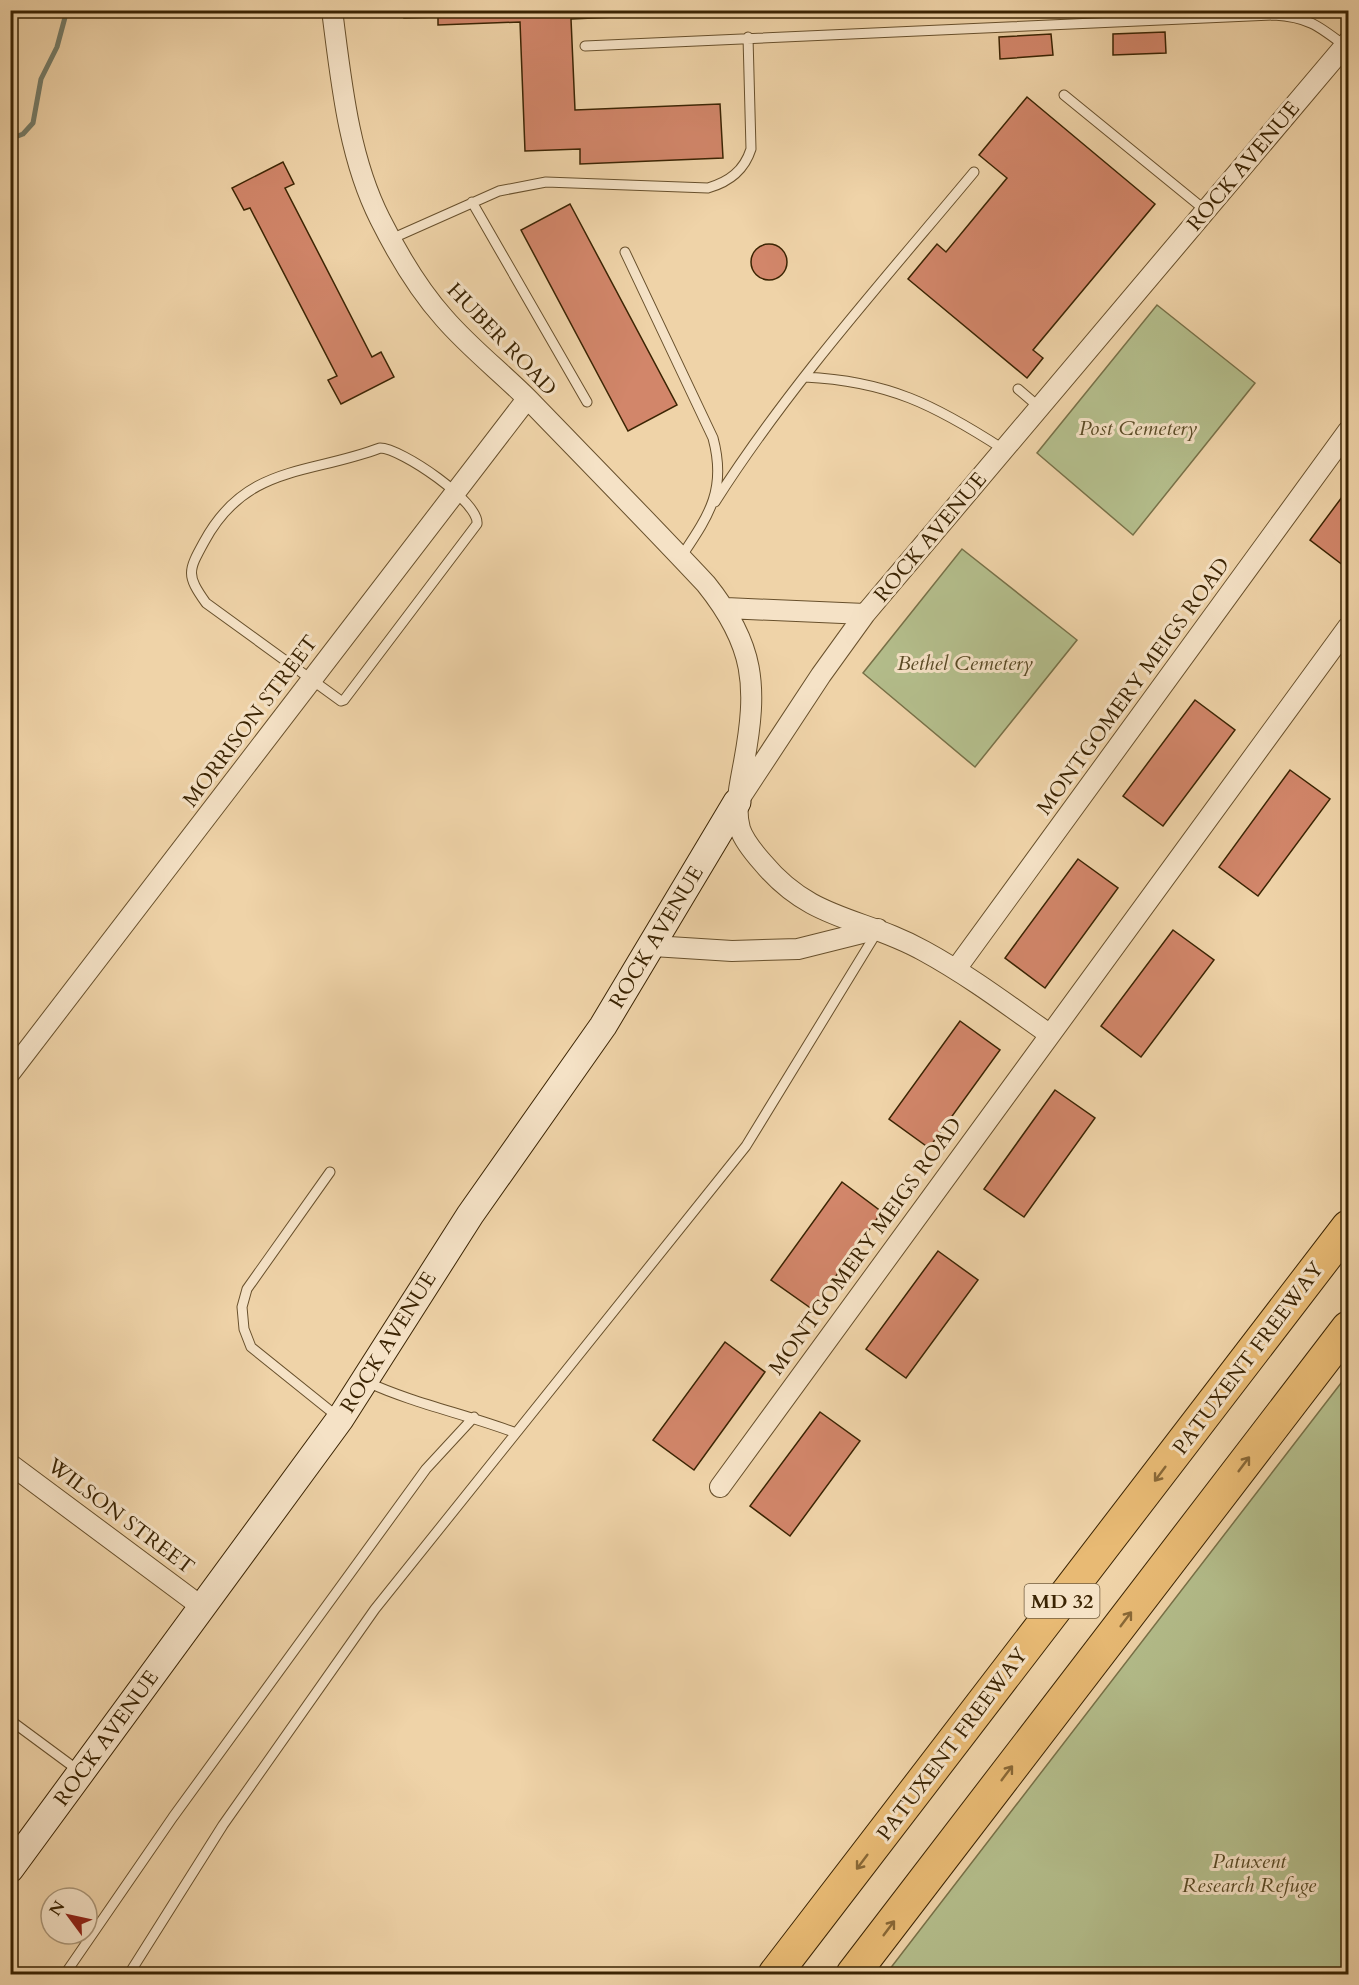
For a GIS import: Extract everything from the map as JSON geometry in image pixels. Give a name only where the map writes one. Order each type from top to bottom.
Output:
[{"type":"highway","name":"PATUXENT FREEWAY","points":[[776,1974],[1348,1227]]},
{"type":"highway","name":"MD 32","points":[[853,1974],[1348,1328]]},
{"type":"street","name":"HUBER ROAD","points":[[333,12],[345,95],[358,156],[368,191],[391,239],[442,316],[527,399],[681,557],[726,608],[741,636],[752,682],[750,729],[737,802]]},
{"type":"street","name":"ROCK AVENUE","points":[[10,1869],[340,1419],[470,1215],[565,1083],[652,946],[737,802],[821,675],[866,614],[1003,449],[1347,44]]},
{"type":"street","name":"MORRISON STREET","points":[[10,1072],[527,399]]},
{"type":"street","name":"MONTGOMERY MEIGS ROAD","points":[[956,969],[1348,431]]},
{"type":"street","points":[[726,608],[866,614]]},
{"type":"street","name":"MONTGOMERY MEIGS ROAD","points":[[720,1487],[1348,627]]},
{"type":"street","points":[[737,802],[741,830],[774,877],[803,901],[923,950],[956,969],[1049,1034]]},
{"type":"street","points":[[652,946],[732,951],[798,950],[878,930]]},
{"type":"street","name":"WILSON STREET","points":[[10,1464],[202,1607]]},
{"type":"lane","points":[[585,46],[1274,15],[1297,16],[1313,22],[1347,44]]},
{"type":"lane","points":[[391,239],[499,191],[546,182],[708,188],[723,184],[746,163],[751,149],[748,38]]},
{"type":"lane","points":[[1064,95],[1205,210]]},
{"type":"lane","points":[[681,557],[737,467],[805,377],[974,172]]},
{"type":"lane","points":[[472,202],[587,402]]},
{"type":"lane","points":[[625,252],[713,438],[719,460],[719,484],[715,502]]},
{"type":"lane","points":[[805,377],[840,379],[886,388],[933,408],[1003,449]]},
{"type":"lane","points":[[1018,389],[1039,407]]},
{"type":"lane","points":[[380,448],[391,448],[456,492],[474,511],[477,524],[344,700],[336,699],[206,603],[192,583],[190,567],[225,511],[257,484],[306,467],[349,460],[380,448]]},
{"type":"lane","points":[[129,1974],[223,1825],[375,1609],[746,1146],[878,930]]},
{"type":"lane","points":[[330,1172],[247,1289],[242,1307],[244,1329],[251,1347],[340,1419]]},
{"type":"lane","points":[[365,1381],[402,1398],[474,1417],[516,1433]]},
{"type":"lane","points":[[65,1974],[173,1817],[426,1469],[474,1417]]},
{"type":"lane","points":[[10,1720],[81,1773]]},
{"type":"green space","name":"Post Cemetery","points":[[1157,305],[1255,383],[1133,535],[1037,453]]},
{"type":"green space","name":"Bethel Cemetery","points":[[962,549],[1077,640],[975,767],[863,673]]},
{"type":"green space","name":"Patuxent Research Refuge","points":[[1348,1374],[1348,1974],[886,1974]]},
{"type":"building","points":[[404,10],[702,10],[702,13],[571,19],[575,110],[720,104],[723,158],[580,164],[580,149],[525,151],[520,22],[438,25],[438,17],[404,18]]},
{"type":"building","points":[[1165,32],[1166,53],[1113,55],[1113,34]]},
{"type":"building","points":[[1051,34],[1053,55],[1000,59],[999,37]]},
{"type":"building","points":[[1027,97],[1155,204],[1033,350],[1043,358],[1027,378],[908,279],[937,244],[946,252],[1007,178],[979,155]]},
{"type":"building","points":[[283,162],[294,184],[285,188],[372,357],[381,352],[394,377],[341,404],[328,380],[337,376],[250,208],[244,210],[232,188]]},
{"type":"building","points":[[570,204],[677,405],[628,431],[521,230]]},
{"type":"building","points":[[769,244],[782,249],[787,262],[782,275],[769,280],[756,275],[751,262],[756,249]]},
{"type":"building","points":[[1348,489],[1348,569],[1310,540]]},
{"type":"building","points":[[1195,700],[1235,730],[1163,826],[1123,796]]},
{"type":"building","points":[[1290,770],[1330,799],[1258,896],[1219,867]]},
{"type":"building","points":[[1078,859],[1118,888],[1045,988],[1005,958]]},
{"type":"building","points":[[1173,930],[1214,960],[1141,1057],[1101,1026]]},
{"type":"building","points":[[960,1021],[1000,1050],[929,1148],[889,1119]]},
{"type":"building","points":[[1055,1090],[1095,1118],[1024,1217],[984,1189]]},
{"type":"building","points":[[842,1182],[882,1212],[812,1309],[771,1280]]},
{"type":"building","points":[[938,1251],[978,1280],[906,1378],[866,1349]]},
{"type":"building","points":[[725,1342],[765,1372],[694,1470],[653,1440]]},
{"type":"building","points":[[820,1412],[860,1441],[790,1536],[750,1506]]},
{"type":"waterway","points":[[10,139],[23,134],[33,123],[41,79],[57,47],[67,10]]}]
